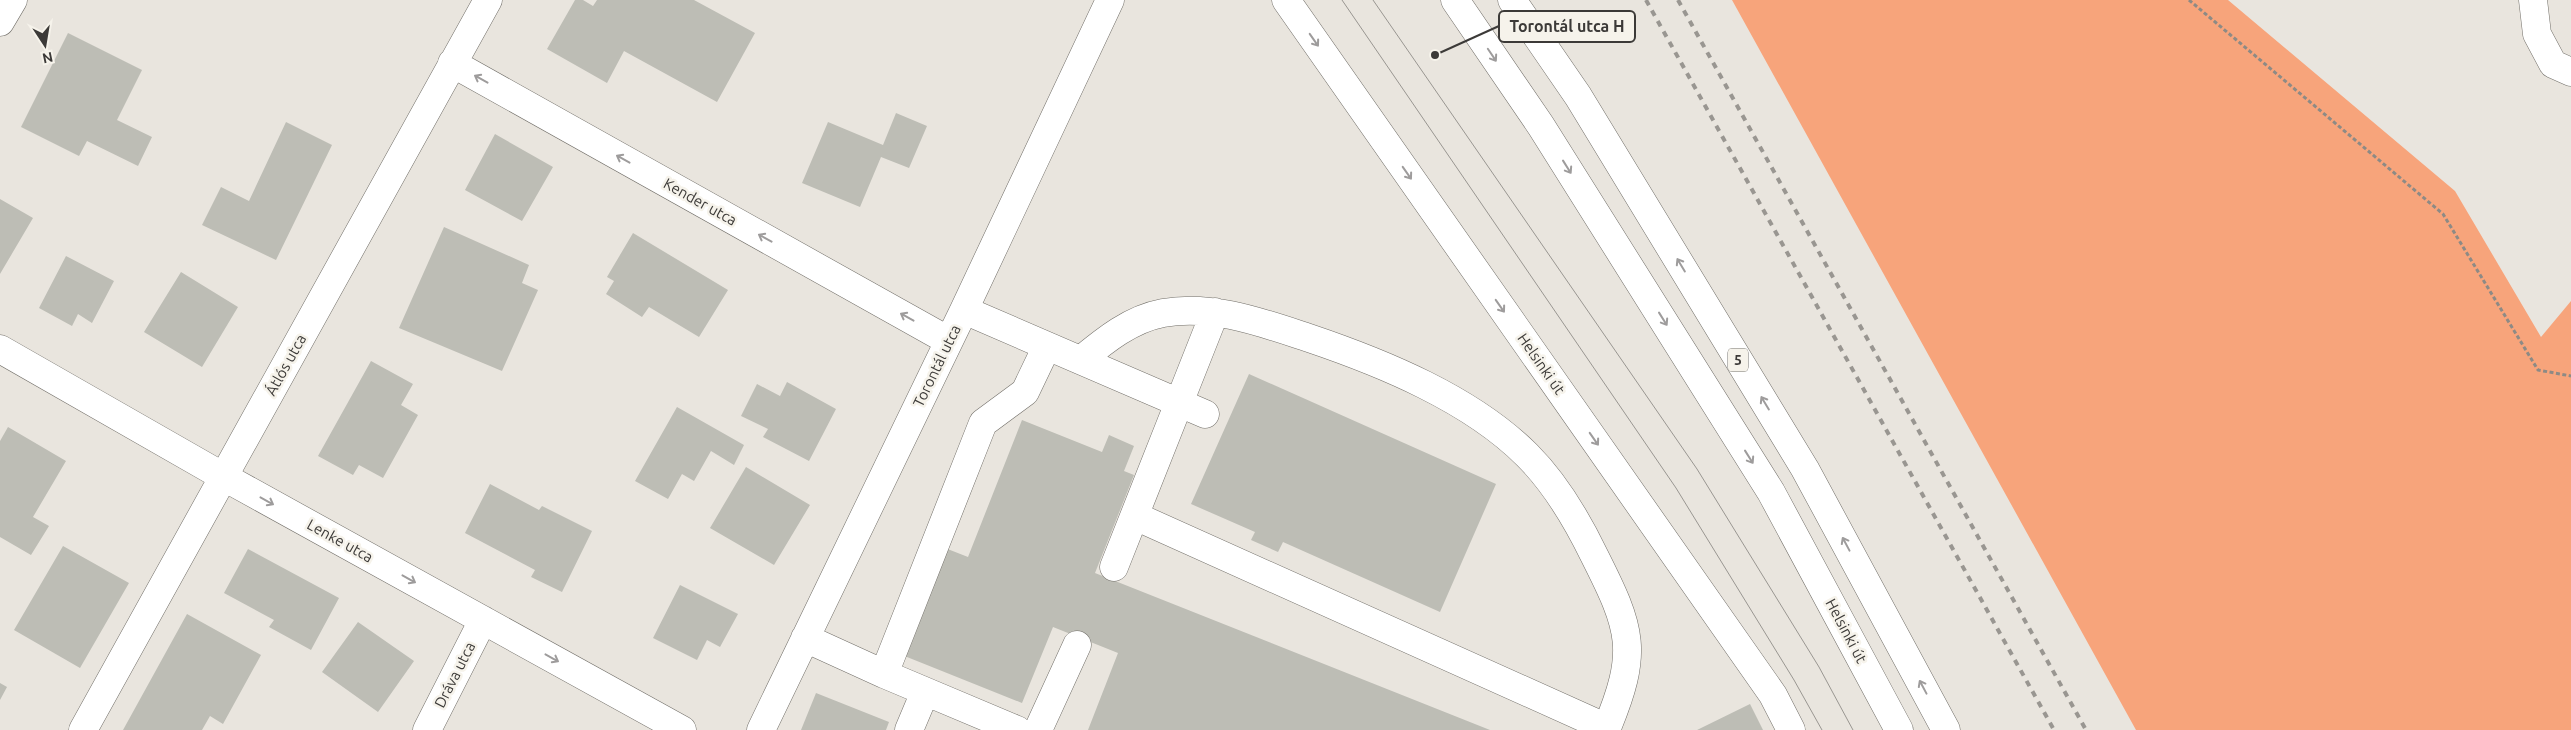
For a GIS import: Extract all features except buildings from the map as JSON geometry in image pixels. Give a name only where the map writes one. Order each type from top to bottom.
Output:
[{"type":"street","points":[[0,22],[12,0]]},
{"type":"street","name":"Átlós utca","points":[[83,730],[488,0]]},
{"type":"street","name":"Torontál utca","points":[[761,730],[964,310],[1110,0]]},
{"type":"street","name":"Helsinki út","points":[[1286,0],[1773,696],[1791,730]]},
{"type":"street","name":"Helsinki út","points":[[1455,0],[1541,126],[1771,492],[1900,730]]},
{"type":"street","name":"5","points":[[1512,0],[1578,96],[1805,469],[1946,730]]},
{"type":"street","points":[[2534,0],[2537,34],[2553,64],[2571,72]]},
{"type":"street","name":"Kender utca","points":[[452,63],[949,341]]},
{"type":"street","points":[[964,310],[1205,414]]},
{"type":"street","points":[[1081,360],[1106,339],[1147,317],[1180,311],[1215,312],[1272,326],[1340,349],[1416,382],[1471,410],[1528,456],[1553,486],[1581,529],[1614,594],[1626,631],[1629,655],[1624,682],[1606,729],[1135,516]]},
{"type":"street","points":[[1114,567],[1215,312]]},
{"type":"street","points":[[884,674],[982,422],[1025,392],[1047,346]]},
{"type":"street","name":"Lenke utca","points":[[0,349],[224,477],[682,730]]},
{"type":"street","name":"Dráva utca","points":[[427,730],[483,620]]},
{"type":"street","points":[[805,638],[925,692],[1017,730]]},
{"type":"street","points":[[1038,730],[1077,645]]},
{"type":"street","points":[[909,730],[925,692]]},
{"type":"path","points":[[2189,0],[2443,214],[2538,370],[2571,376]]},
{"type":"shaded area","points":[[1732,0],[2228,0],[2455,191],[2541,337],[2571,301],[2571,730],[2136,730]]},
{"type":"tram line","points":[[1342,0],[1676,488],[1794,680],[1822,730]]},
{"type":"tram line","points":[[1373,0],[1697,469],[1819,667],[1853,730]]},
{"type":"railway","points":[[1646,0],[2054,730]]},
{"type":"railway","points":[[1678,0],[2086,730]]},
{"type":"place","name":"Torontál utca H","points":[[1435,55]]}]
